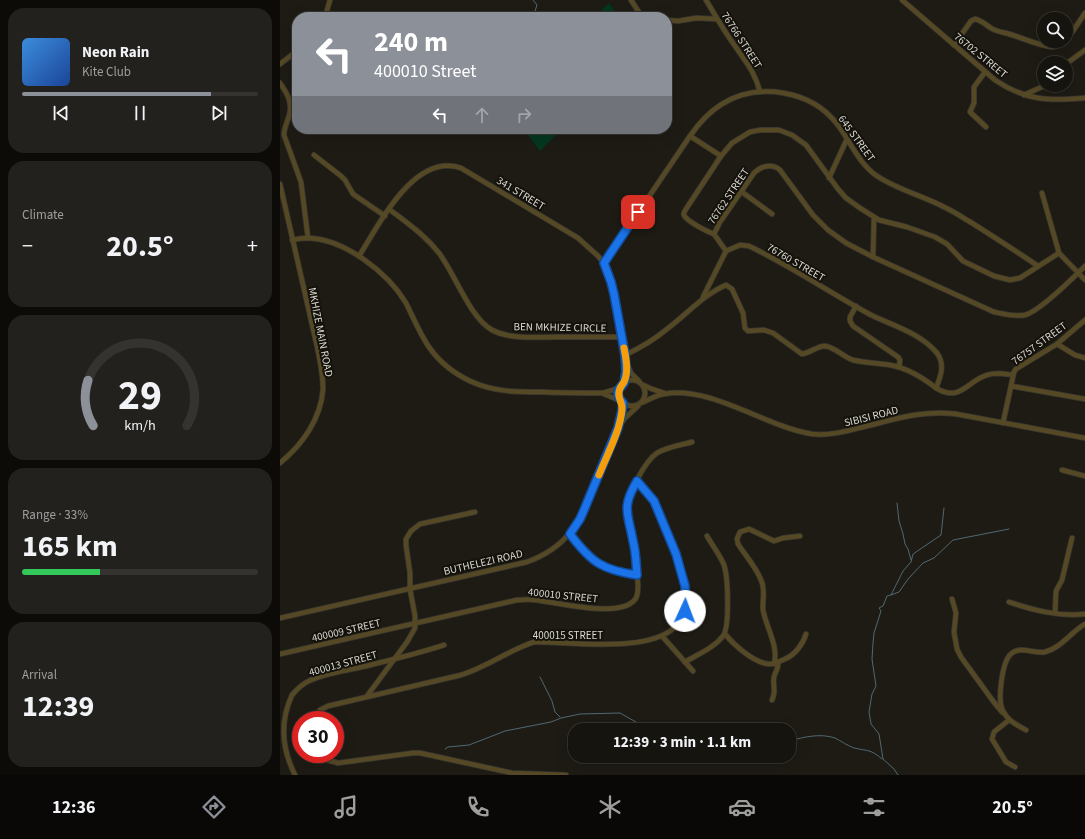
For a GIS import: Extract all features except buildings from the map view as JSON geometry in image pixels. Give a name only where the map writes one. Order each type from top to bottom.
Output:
[{"type":"street","points":[[326,12],[330,0]]},
{"type":"street","points":[[631,0],[638,12]]},
{"type":"street","name":"76766 STREET","points":[[706,0],[717,19],[752,69],[760,92]]},
{"type":"street","name":"76702 STREET","points":[[902,0],[1002,85],[1024,95],[1048,100],[1085,98]]},
{"type":"street","points":[[1073,31],[1085,13]]},
{"type":"street","points":[[672,20],[696,18],[717,19]]},
{"type":"street","points":[[954,45],[971,21],[975,19],[997,31],[1008,33],[1037,43]]},
{"type":"street","points":[[1073,59],[1085,50]]},
{"type":"street","points":[[280,64],[292,55]]},
{"type":"street","points":[[985,72],[974,87],[974,103],[970,112],[986,127]]},
{"type":"street","points":[[280,82],[288,95],[290,106],[289,116],[284,128],[284,135],[299,175],[308,238]]},
{"type":"street","points":[[1024,95],[1037,89]]},
{"type":"street","name":"645 STREET","points":[[604,263],[690,136],[703,120],[722,104],[741,96],[760,92],[779,92],[790,94],[810,102],[829,116],[837,124],[863,164],[877,176],[956,213],[1038,266]]},
{"type":"street","name":"76762 STREET","points":[[1059,253],[1020,278],[1010,280],[994,276],[963,260],[947,244],[935,236],[874,218],[846,198],[806,145],[792,135],[779,130],[760,130],[750,132],[732,143],[721,156],[684,214],[690,221],[714,234],[720,222],[754,173],[759,169],[771,166],[778,168],[820,223],[846,243],[873,257],[994,312],[1019,316],[1032,312],[1085,266]]},
{"type":"street","points":[[690,136],[721,156]]},
{"type":"street","points":[[830,178],[847,139]]},
{"type":"street","points":[[314,155],[342,176],[353,194],[385,216]]},
{"type":"street","name":"341 STREET","points":[[358,256],[389,209],[400,195],[424,172],[440,166],[456,166],[578,238],[593,250],[604,263],[611,282],[625,355],[626,371],[623,384]]},
{"type":"street","name":"MKHIZE MAIN ROAD","points":[[280,184],[322,369],[321,402],[311,427],[297,447],[280,463]]},
{"type":"street","points":[[742,192],[772,214]]},
{"type":"street","points":[[1042,193],[1059,253],[1085,280]]},
{"type":"street","name":"BEN MKHIZE CIRCLE","points":[[389,209],[430,242],[451,271],[474,313],[492,330],[503,334],[522,337],[622,337]]},
{"type":"street","points":[[873,257],[874,218]]},
{"type":"street","points":[[703,299],[726,251],[714,234]]},
{"type":"street","points":[[292,240],[308,238],[325,241],[346,249],[382,273],[406,304],[424,340],[438,358],[449,368],[470,381],[492,389],[512,392],[603,393],[613,390],[632,380],[641,383],[646,392],[644,400],[640,404],[630,407],[603,393]]},
{"type":"street","name":"76760 STREET","points":[[726,251],[740,245],[749,246],[872,315],[913,334],[933,349],[940,358],[942,364],[941,375],[936,388]]},
{"type":"street","points":[[625,355],[639,348],[666,330],[716,290],[728,285],[732,289],[743,313],[745,328],[748,330],[764,330],[773,333],[802,354],[819,347],[828,346],[852,359],[899,367],[918,375],[936,388],[952,394],[989,374],[1013,374]]},
{"type":"street","points":[[856,306],[850,317],[850,321],[853,326],[898,357],[900,360],[899,367]]},
{"type":"street","name":"76757 STREET","points":[[1003,423],[1013,374],[1018,368],[1057,344],[1085,320]]},
{"type":"street","points":[[1057,344],[1085,358]]},
{"type":"street","name":"341 STREET","points":[[626,363],[641,383]]},
{"type":"street","name":"SIBISI ROAD","points":[[641,383],[666,394],[704,396],[797,430],[812,434],[833,434],[929,412],[956,414],[1085,438]]},
{"type":"street","name":"BUTHELEZI ROAD","points":[[280,618],[527,562],[551,550],[570,534],[584,510],[618,428],[622,414],[622,402],[618,393],[623,384]]},
{"type":"street","points":[[1010,386],[1085,399]]},
{"type":"street","name":"SIBISI ROAD","points":[[640,404],[666,394]]},
{"type":"street","name":"BUTHELEZI ROAD","points":[[618,428],[625,418],[640,404]]},
{"type":"street","name":"400010 STREET","points":[[416,623],[526,599],[586,608],[613,609],[635,600],[638,586],[635,548],[626,512],[628,498],[652,458],[657,454],[676,446],[692,442]]},
{"type":"street","points":[[1062,470],[1085,476]]},
{"type":"street","name":"400015 STREET","points":[[319,711],[323,708],[367,696],[443,679],[475,670],[534,642],[629,644],[662,636],[676,626],[683,616],[686,604],[685,586],[676,554],[658,509],[654,501],[637,481]]},
{"type":"street","points":[[367,696],[412,636],[416,623],[410,589],[410,572],[406,539],[411,531],[420,524],[476,512]]},
{"type":"street","points":[[772,700],[775,690],[773,683],[774,677],[778,667],[775,658],[775,650],[763,609],[764,590],[762,581],[738,544],[737,539],[740,532],[749,529],[774,541],[788,537],[800,536]]},
{"type":"street","points":[[570,534],[584,552],[599,564],[614,571],[637,575]]},
{"type":"street","points":[[685,662],[716,644],[725,634],[728,610],[725,570],[722,561],[707,536]]},
{"type":"street","points":[[1054,613],[1056,591],[1062,580],[1072,538]]},
{"type":"street","points":[[952,599],[956,613],[954,632],[960,657],[993,701],[1005,714]]},
{"type":"street","points":[[1009,602],[1054,613],[1071,615],[1085,614]]},
{"type":"street","name":"400009 STREET","points":[[280,654],[416,623]]},
{"type":"street","points":[[1026,730],[1009,720],[1001,706],[1000,699],[1006,662],[1011,654],[1020,650],[1039,653],[1046,652],[1062,642],[1085,624]]},
{"type":"street","points":[[725,634],[753,658],[767,664],[776,663],[792,656],[802,643],[806,634]]},
{"type":"street","points":[[662,636],[693,671]]},
{"type":"street","name":"400013 STREET","points":[[295,775],[284,751],[280,726],[285,706],[294,692],[305,682],[319,677],[444,645]]},
{"type":"street","points":[[1009,720],[994,732],[992,739],[1006,762],[1015,766]]},
{"type":"street","points":[[344,762],[420,753],[512,773],[566,775]]},
{"type":"green space","points":[[609,3],[615,12],[599,12]]},
{"type":"green space","points":[[528,134],[557,134],[540,151]]},
{"type":"waterway","points":[[533,0],[537,5],[535,12]]},
{"type":"waterway","points":[[897,503],[899,521],[911,560]]},
{"type":"waterway","points":[[898,775],[883,759],[879,734],[871,724],[869,712],[872,694],[876,686],[872,659],[874,633],[881,611],[879,608],[883,606],[887,596],[891,595],[903,571],[911,562],[913,554],[941,535],[944,508]]},
{"type":"waterway","points":[[891,595],[899,592],[908,579],[923,563],[934,558],[953,540],[1009,529]]},
{"type":"waterway","points":[[540,677],[552,701],[555,712],[560,717]]},
{"type":"waterway","points":[[445,749],[448,747],[469,745],[505,731],[551,722],[580,714],[620,713],[638,723]]},
{"type":"waterway","points":[[796,739],[812,736],[835,738],[854,748],[872,752],[882,759]]},
{"type":"slow traffic","points":[[599,475],[622,414],[623,403],[621,402],[618,393],[625,379],[626,363],[624,348]]},
{"type":"route","points":[[638,212],[604,263],[614,294],[626,363],[624,383],[619,389],[618,393],[621,402],[623,403],[622,414],[618,428],[584,510],[570,534],[584,552],[599,564],[614,571],[637,575],[635,548],[626,512],[628,498],[637,481],[654,501],[682,570],[685,586],[685,611]]}]
